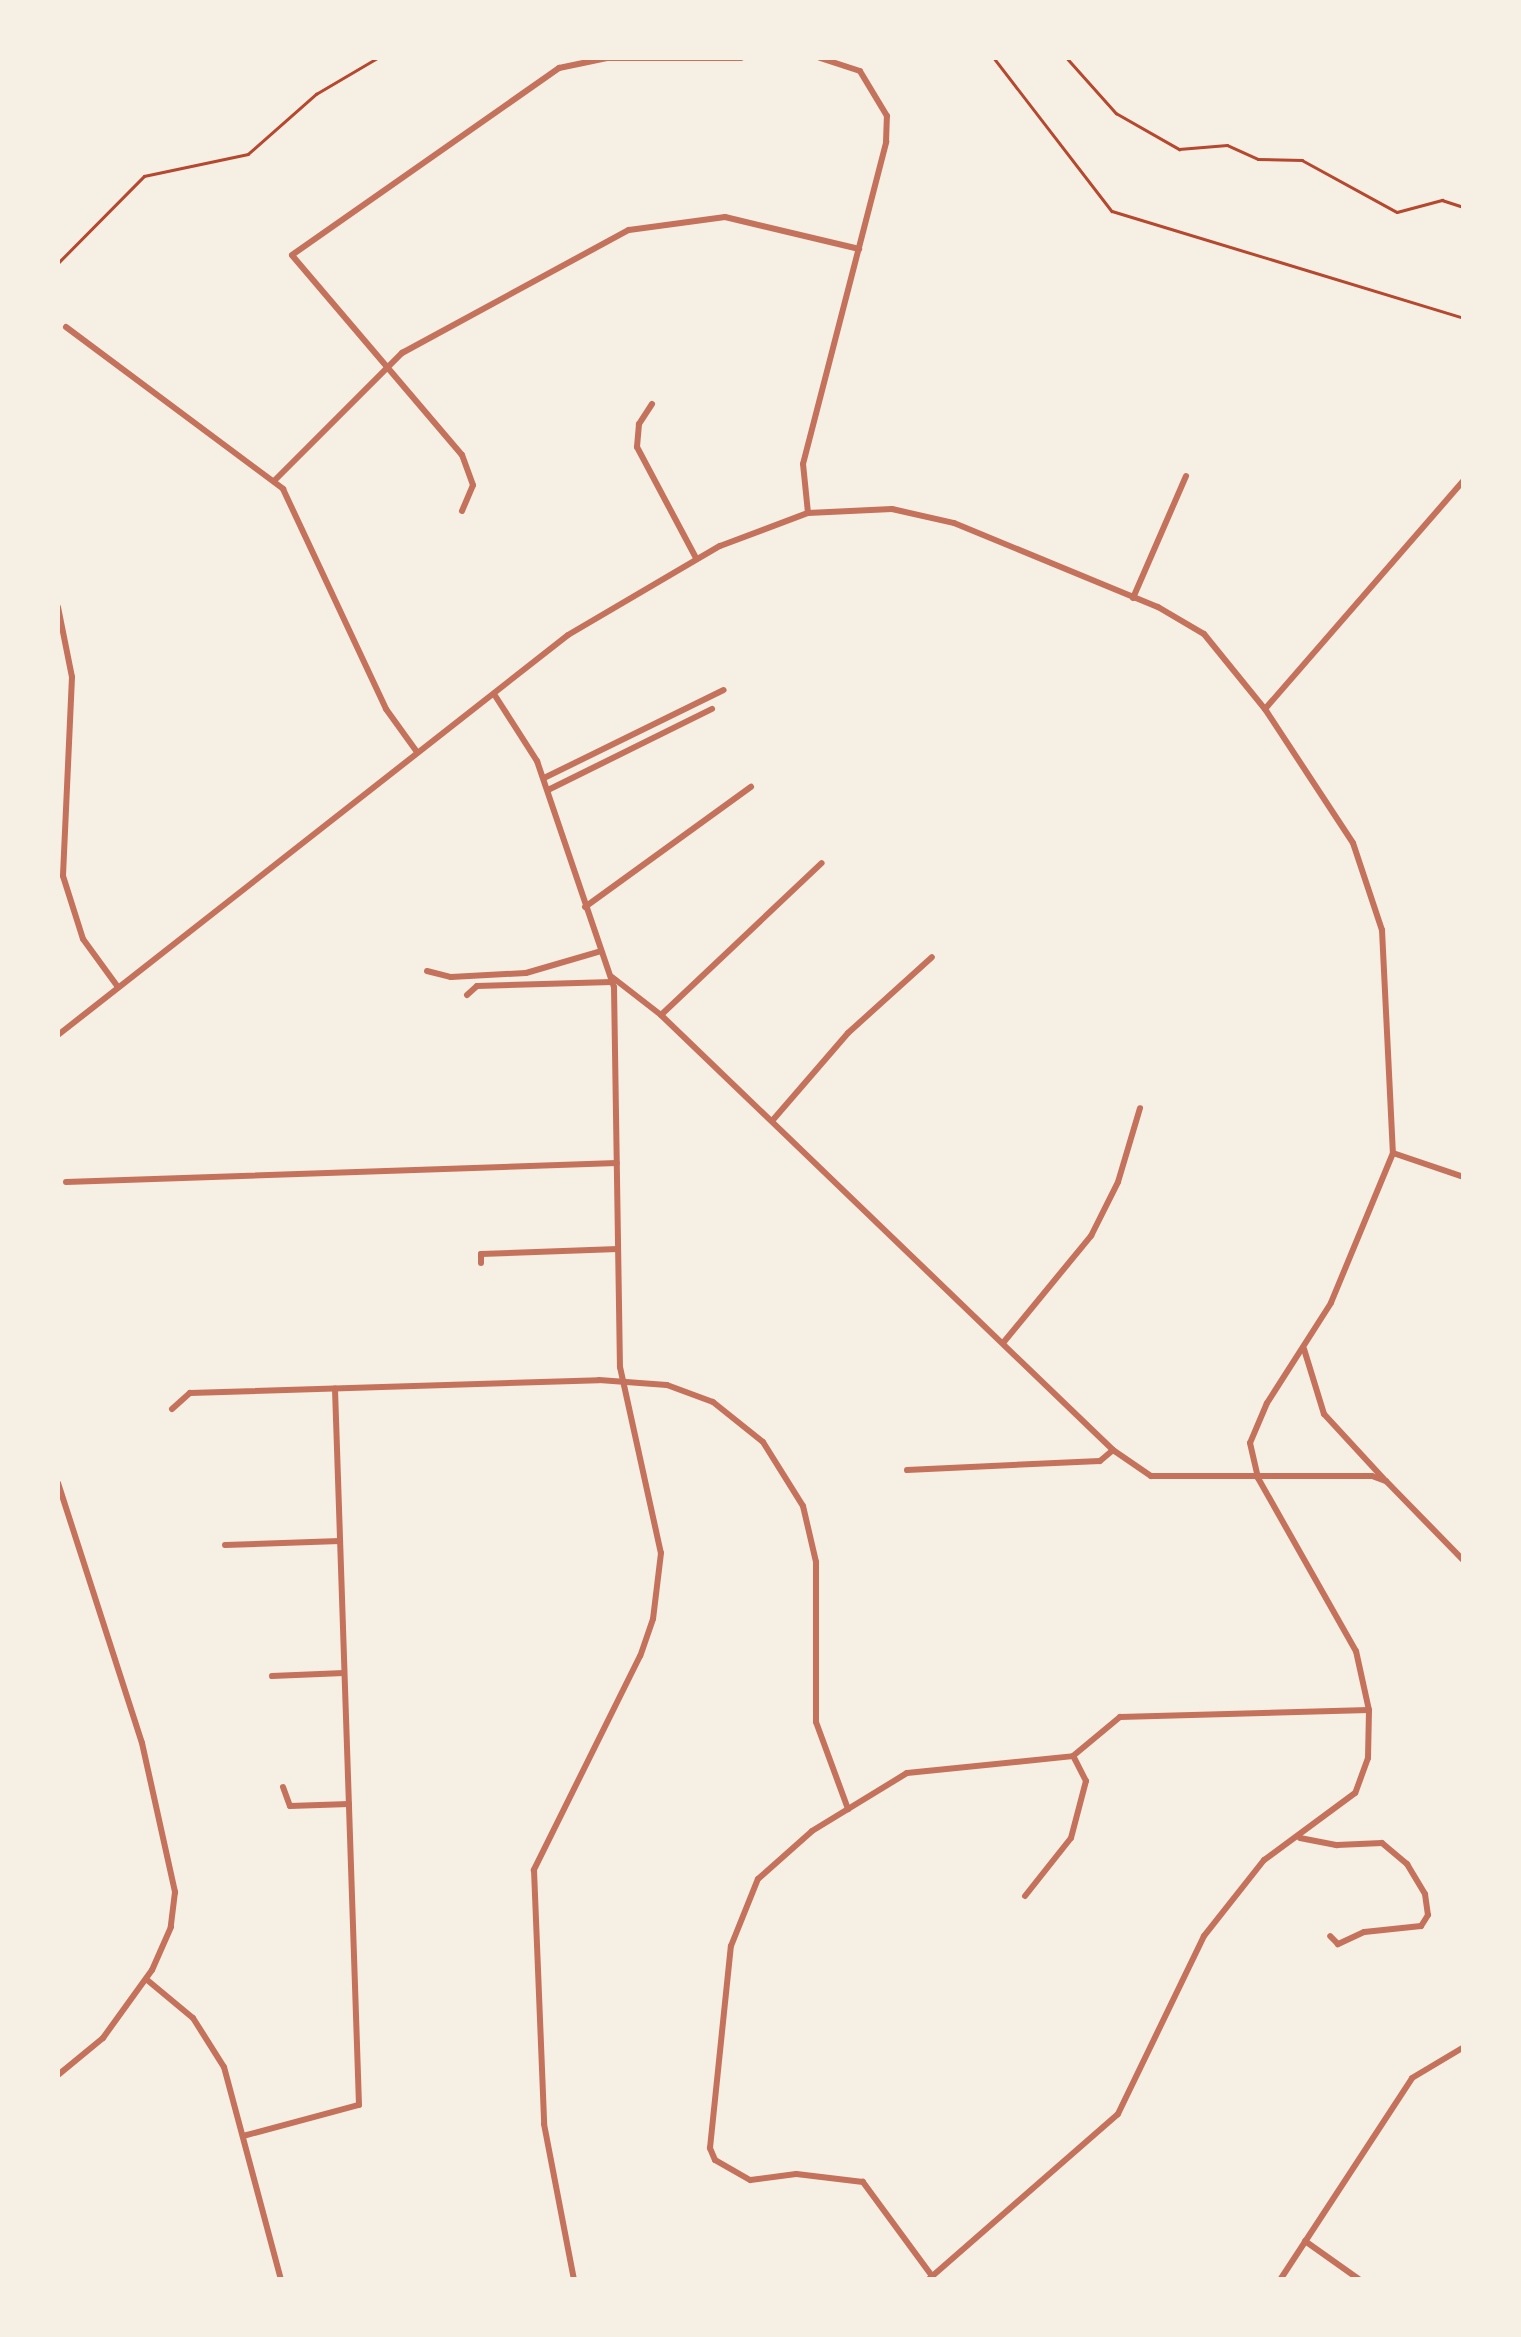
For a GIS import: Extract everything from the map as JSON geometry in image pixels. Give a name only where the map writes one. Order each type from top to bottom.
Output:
[{"type":"street","points":[[462,511],[473,485],[468,464],[292,255],[559,68],[606,58],[741,58]]},
{"type":"street","points":[[808,512],[802,464],[859,249],[887,116],[877,90],[860,72],[820,58]]},
{"type":"street","points":[[275,480],[386,366],[474,311],[648,224],[725,217],[859,249]]},
{"type":"street","points":[[66,327],[275,480],[386,709],[417,752]]},
{"type":"street","points":[[652,404],[639,424],[637,448],[696,558]]},
{"type":"street","points":[[1133,598],[1186,476]]},
{"type":"street","points":[[1265,708],[1464,480]]},
{"type":"street","points":[[58,1036],[582,626],[696,558],[808,512],[892,509],[954,523],[1133,598],[1204,634],[1265,708],[1353,843],[1382,930],[1392,1153],[1351,1262],[1250,1443],[1258,1478],[1356,1652],[1368,1710],[1368,1758],[1356,1793],[1264,1860],[1204,1936],[1118,2114],[930,2278],[863,2182],[839,2176],[736,2177],[710,2148],[741,1910],[778,1859],[848,1810],[907,1773],[1073,1756],[1120,1716],[1368,1710]]},
{"type":"street","points":[[58,606],[72,676],[63,876],[83,938],[118,987]]},
{"type":"street","points":[[544,778],[724,690]]},
{"type":"street","points":[[494,694],[544,778],[612,979],[622,1379],[661,1553],[653,1619],[534,1870],[544,2124],[574,2280]]},
{"type":"street","points":[[548,790],[712,709]]},
{"type":"street","points":[[585,907],[751,787]]},
{"type":"street","points":[[660,1016],[822,864]]},
{"type":"street","points":[[428,971],[451,977],[526,973],[602,951]]},
{"type":"street","points":[[772,1121],[848,1033],[932,957]]},
{"type":"street","points":[[466,995],[478,986],[612,979],[660,1016],[772,1121],[1114,1450],[1151,1476],[1258,1478],[1335,1472],[1386,1480]]},
{"type":"street","points":[[1003,1343],[1091,1236],[1118,1182],[1140,1108]]},
{"type":"street","points":[[1392,1153],[1464,1177]]},
{"type":"street","points":[[66,1182],[618,1163]]},
{"type":"street","points":[[480,1263],[481,1254],[618,1248]]},
{"type":"street","points":[[1303,1348],[1324,1414],[1464,1560]]},
{"type":"street","points":[[172,1409],[190,1393],[622,1379],[681,1388],[713,1402],[763,1442],[791,1482],[816,1562],[816,1722],[848,1810]]},
{"type":"street","points":[[244,2136],[359,2104],[335,1388]]},
{"type":"street","points":[[907,1470],[1100,1461],[1114,1450]]},
{"type":"street","points":[[58,1483],[142,1743],[172,1860],[171,1927],[146,1979],[103,2038],[58,2075]]},
{"type":"street","points":[[225,1545],[340,1541]]},
{"type":"street","points":[[272,1676],[344,1673]]},
{"type":"street","points":[[1024,1896],[1071,1838],[1086,1781],[1073,1756]]},
{"type":"street","points":[[283,1787],[290,1806],[349,1804]]},
{"type":"street","points":[[1298,1838],[1337,1845],[1382,1843],[1407,1864],[1425,1894],[1428,1915],[1422,1926],[1364,1932],[1338,1944],[1330,1936]]},
{"type":"street","points":[[146,1979],[193,2018],[217,2051],[282,2280]]},
{"type":"street","points":[[1280,2280],[1412,2078],[1428,2063],[1464,2047]]},
{"type":"street","points":[[1305,2240],[1360,2280]]},
{"type":"path","points":[[58,263],[144,176],[248,154],[316,94],[377,58]]},
{"type":"path","points":[[994,58],[1112,211],[1464,318]]},
{"type":"path","points":[[1066,58],[1116,113],[1179,149],[1226,145],[1258,160],[1302,160],[1397,212],[1442,200],[1464,207]]}]
